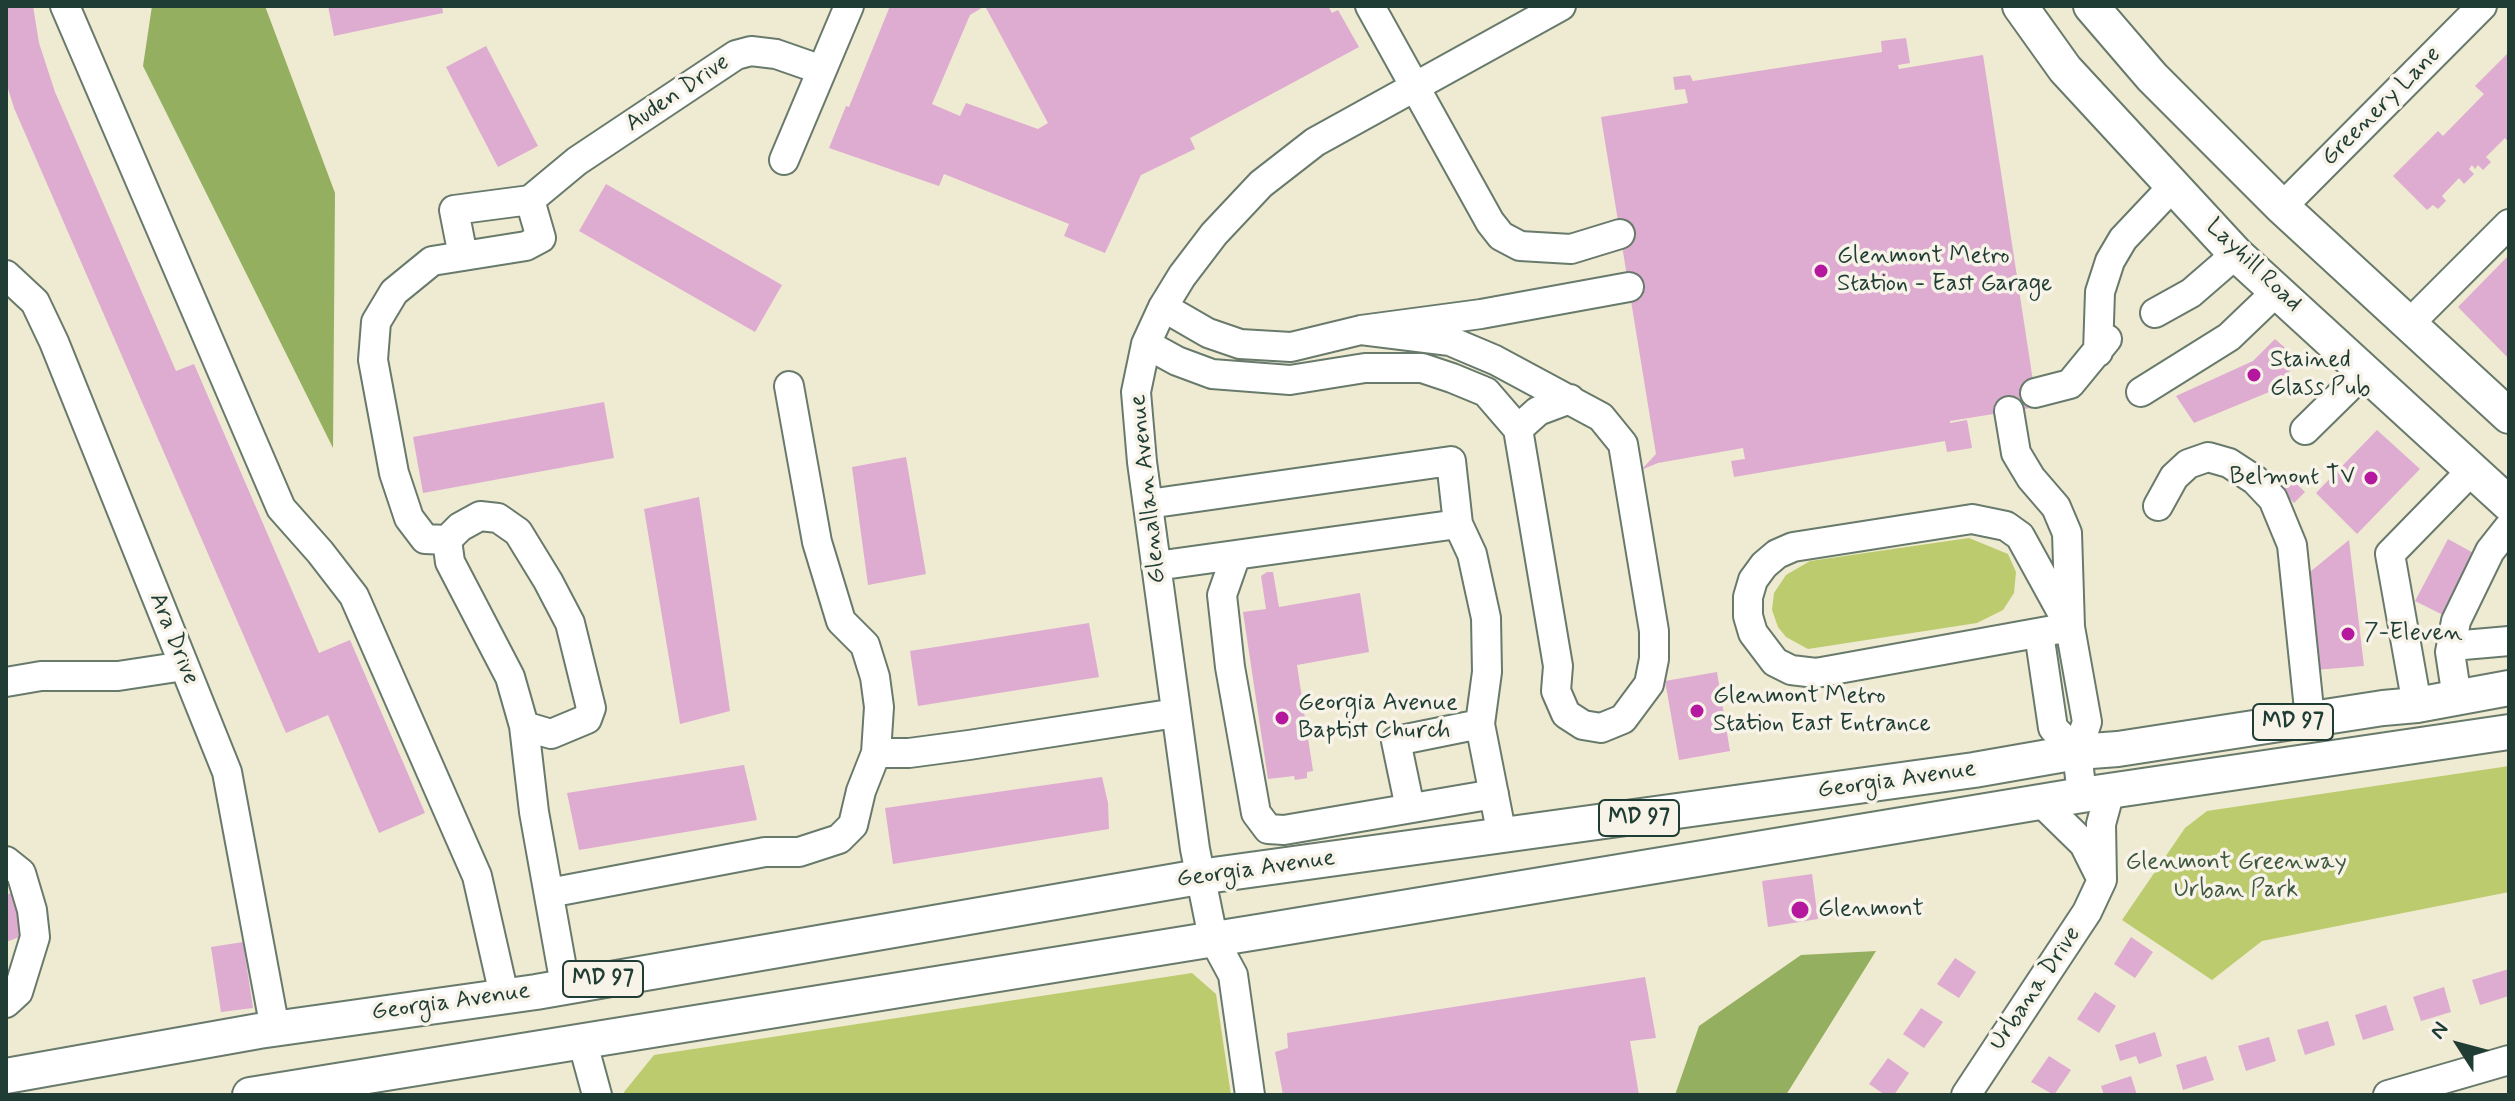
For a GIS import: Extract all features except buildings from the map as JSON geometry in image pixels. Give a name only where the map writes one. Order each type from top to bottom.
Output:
[{"type":"main road","name":"Layhill Road","points":[[2020,6],[2065,69],[2236,254],[2509,504]]},
{"type":"main road","points":[[2091,6],[2152,77],[2282,207],[2509,416]]},
{"type":"main road","name":"Georgia Avenue","points":[[6,1076],[275,1029],[536,992],[1199,877],[1974,770],[2077,752],[2118,749],[2417,705],[2509,688]]},
{"type":"main road","name":"Georgia Avenue","points":[[250,1095],[2096,793],[2509,732]]},
{"type":"street","points":[[65,6],[281,508],[329,563],[360,609],[477,876],[504,995]]},
{"type":"street","points":[[784,160],[849,6]]},
{"type":"street","points":[[1370,6],[1490,222],[1501,236],[1520,246],[1571,249],[1620,234]]},
{"type":"street","name":"Glenallan Avenue","points":[[1250,1095],[1233,975],[1213,938],[1199,877],[1176,713],[1136,392],[1146,344],[1163,307],[1214,234],[1261,184],[1315,142],[1561,6]]},
{"type":"street","name":"Greenery Lane","points":[[2282,207],[2482,6]]},
{"type":"street","name":"Auden Drive","points":[[530,200],[577,161],[736,55],[751,51],[776,54],[822,70]]},
{"type":"street","points":[[2035,393],[2070,384],[2098,352],[2080,324],[2080,297],[2104,280],[2110,261],[2123,239],[2173,186]]},
{"type":"street","points":[[463,256],[454,210],[530,200],[541,238],[526,246],[432,261],[394,292],[376,322],[373,360],[394,473],[409,518],[425,539],[447,540],[460,527],[480,516],[498,518],[518,532],[570,623],[591,708],[587,719],[551,734],[524,726]]},
{"type":"street","points":[[2409,324],[2509,224]]},
{"type":"street","points":[[2155,313],[2191,293],[2236,254]]},
{"type":"street","name":"Ara Drive","points":[[6,275],[35,302],[54,342],[227,772],[275,1029]]},
{"type":"street","points":[[1163,307],[1208,333],[1240,344],[1291,347],[1361,330],[1481,314],[1629,287]]},
{"type":"street","points":[[2141,392],[2229,337],[2277,291]]},
{"type":"street","points":[[1146,344],[1177,361],[1212,374],[1290,380],[1365,368],[1422,368],[1486,392],[1518,429],[1557,655],[1556,691],[1566,714],[1583,725],[1601,728],[1623,719],[1649,684],[1654,659],[1654,631],[1623,444],[1601,417],[1495,360],[1450,341],[1361,330]]},
{"type":"street","points":[[2305,430],[2364,372]]},
{"type":"street","points":[[549,893],[765,852],[799,852],[839,839],[853,825],[861,791],[876,753],[879,707],[875,677],[865,645],[841,621],[817,542],[789,386]]},
{"type":"street","points":[[1518,429],[1538,411],[1570,399]]},
{"type":"street","points":[[2009,411],[2016,453],[2031,478],[2056,507],[2067,533],[2070,627],[2087,722],[2077,752],[2053,728],[2039,633]]},
{"type":"street","points":[[2158,506],[2174,477],[2188,464],[2208,457],[2229,463],[2255,480],[2273,499],[2292,545],[2310,719]]},
{"type":"street","points":[[1148,504],[1451,461],[1458,524],[1472,554],[1486,618],[1487,672],[1480,724],[1502,836]]},
{"type":"street","points":[[2417,705],[2390,554],[2472,470]]},
{"type":"street","points":[[1972,519],[2006,526],[2020,536],[2070,627],[1816,673],[1791,670],[1775,662],[1750,625],[1748,597],[1753,580],[1764,565],[1777,554],[1793,547],[1972,519]]},
{"type":"street","points":[[1156,566],[1458,524]]},
{"type":"street","points":[[2457,698],[2452,646],[2456,621],[2500,558],[2509,527]]},
{"type":"street","points":[[447,540],[450,562],[510,677],[524,726],[534,812],[565,985]]},
{"type":"street","points":[[1236,555],[1222,595],[1256,813],[1268,829],[1284,830],[1494,794]]},
{"type":"street","points":[[2452,646],[2509,641]]},
{"type":"street","points":[[6,682],[41,676],[118,676],[184,666]]},
{"type":"street","points":[[876,753],[909,753],[1176,713]]},
{"type":"street","points":[[1410,808],[1396,741],[1480,724]]},
{"type":"street","name":"Urbana Drive","points":[[1966,1095],[2087,912],[2102,880],[2101,824],[2096,793],[2077,752]]},
{"type":"street","points":[[2041,802],[2084,844],[2102,880]]},
{"type":"street","points":[[6,861],[21,873],[32,910],[35,937],[18,992],[6,1003]]},
{"type":"street","points":[[582,1040],[597,1095]]},
{"type":"street","points":[[2388,1095],[2509,1060]]},
{"type":"green space","points":[[152,6],[265,6],[335,193],[333,448],[143,66]]},
{"type":"green space","points":[[1969,538],[2008,554],[2016,572],[2014,593],[2003,610],[1977,623],[1808,649],[1786,637],[1778,627],[1772,610],[1774,593],[1786,575],[1810,561]]},
{"type":"green space","name":"Glenmont Greenway Urban Park","points":[[2509,766],[2509,892],[2262,941],[2212,980],[2122,920],[2185,828],[2207,811]]},
{"type":"green space","points":[[1876,951],[1786,1095],[1675,1095],[1699,1026],[1801,955]]},
{"type":"green space","points":[[1192,973],[1216,994],[1231,1095],[625,1095],[624,1092],[654,1055]]},
{"type":"place","name":"Glenmont Metro Station - East Garage","points":[[1821,271]]},
{"type":"place","name":"Stained Glass Pub","points":[[2254,375]]},
{"type":"place","name":"Belmont TV","points":[[2371,478]]},
{"type":"place","name":"7-Eleven","points":[[2348,634]]},
{"type":"place","name":"Glenmont Metro Station East Entrance","points":[[1697,711]]},
{"type":"place","name":"Georgia Avenue Baptist Church","points":[[1282,718]]},
{"type":"place","name":"Glenmont","points":[[1800,910]]}]
